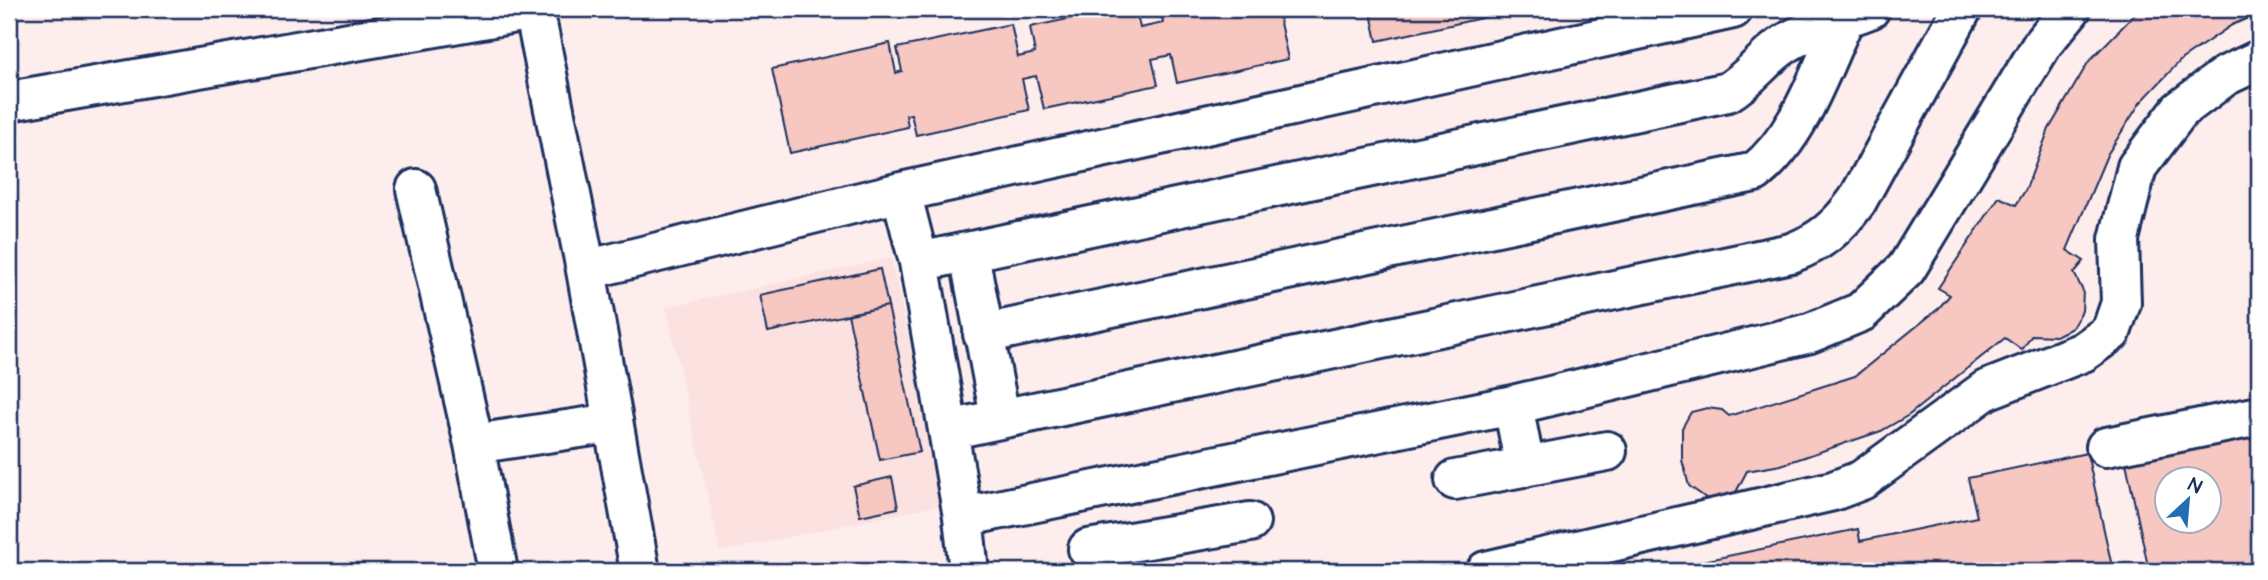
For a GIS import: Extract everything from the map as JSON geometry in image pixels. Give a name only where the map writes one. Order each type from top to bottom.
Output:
[{"type":"street","points":[[9,101],[536,9],[640,571]]},
{"type":"street","points":[[586,270],[901,192],[1733,9]]},
{"type":"street","points":[[948,430],[1791,253],[1817,244],[1840,223],[1857,201],[1962,9]]},
{"type":"street","points":[[963,517],[1513,405],[1810,333],[1861,312],[1906,269],[2043,43],[2071,9]]},
{"type":"street","points":[[919,262],[969,254],[1728,92],[1748,80],[1778,49],[1858,13]]},
{"type":"street","points":[[983,334],[1755,172],[1774,157],[1788,137],[1858,13]]},
{"type":"street","points":[[1486,571],[1833,491],[1862,480],[1986,390],[2083,352],[2111,332],[2121,303],[2119,239],[2137,167],[2180,110],[2225,76],[2259,60]]},
{"type":"street","points":[[416,189],[474,444],[498,571]]},
{"type":"street","points":[[901,192],[919,262],[963,517],[969,571]]},
{"type":"street","points":[[969,254],[1000,417]]},
{"type":"street","points":[[1513,405],[1525,467]]},
{"type":"street","points":[[2106,447],[2259,416]]},
{"type":"street","points":[[474,444],[613,423]]},
{"type":"street","points":[[1455,480],[1607,451]]},
{"type":"street","points":[[1153,478],[1163,537]]},
{"type":"street","points":[[1088,549],[1250,522]]},
{"type":"shaded area","points":[[891,258],[945,504],[720,552],[666,307]]},
{"type":"building","points":[[1115,9],[1136,9],[1140,28],[1163,23],[1160,9],[1277,9],[1288,59],[1177,83],[1171,55],[1152,59],[1158,85],[1044,109],[1036,76],[1022,79],[1029,110],[916,135],[911,114],[906,115],[908,127],[790,153],[772,69],[890,43],[896,73],[902,71],[897,48],[1011,24],[1018,57],[1035,53],[1030,27]]},
{"type":"building","points":[[1370,9],[1489,9],[1491,16],[1377,41]]},
{"type":"building","points":[[1504,9],[1535,9],[1505,15]]},
{"type":"building","points":[[2140,9],[2259,9],[2259,17],[2255,15],[2232,25],[2182,59],[2140,103],[2107,155],[2067,250],[2084,261],[2074,273],[2083,291],[2082,311],[2072,328],[2056,336],[2032,335],[2022,350],[2005,338],[1909,415],[1881,431],[1781,465],[1747,471],[1736,492],[1723,500],[1706,498],[1689,486],[1682,460],[1682,428],[1691,412],[1707,408],[1722,410],[1729,416],[1855,376],[1938,309],[1950,295],[1938,288],[1999,197],[2016,205],[2026,189],[2049,129],[2089,61]]},
{"type":"building","points":[[880,269],[888,306],[768,332],[760,295]]},
{"type":"building","points":[[888,306],[920,452],[880,460],[848,314]]},
{"type":"building","points":[[2259,429],[2259,568],[2245,571],[2149,571],[2125,458]]},
{"type":"building","points":[[2087,453],[2113,571],[1680,571],[1679,566],[1858,529],[1860,541],[1977,517],[1968,478]]},
{"type":"building","points":[[892,477],[898,508],[860,516],[853,486]]}]
